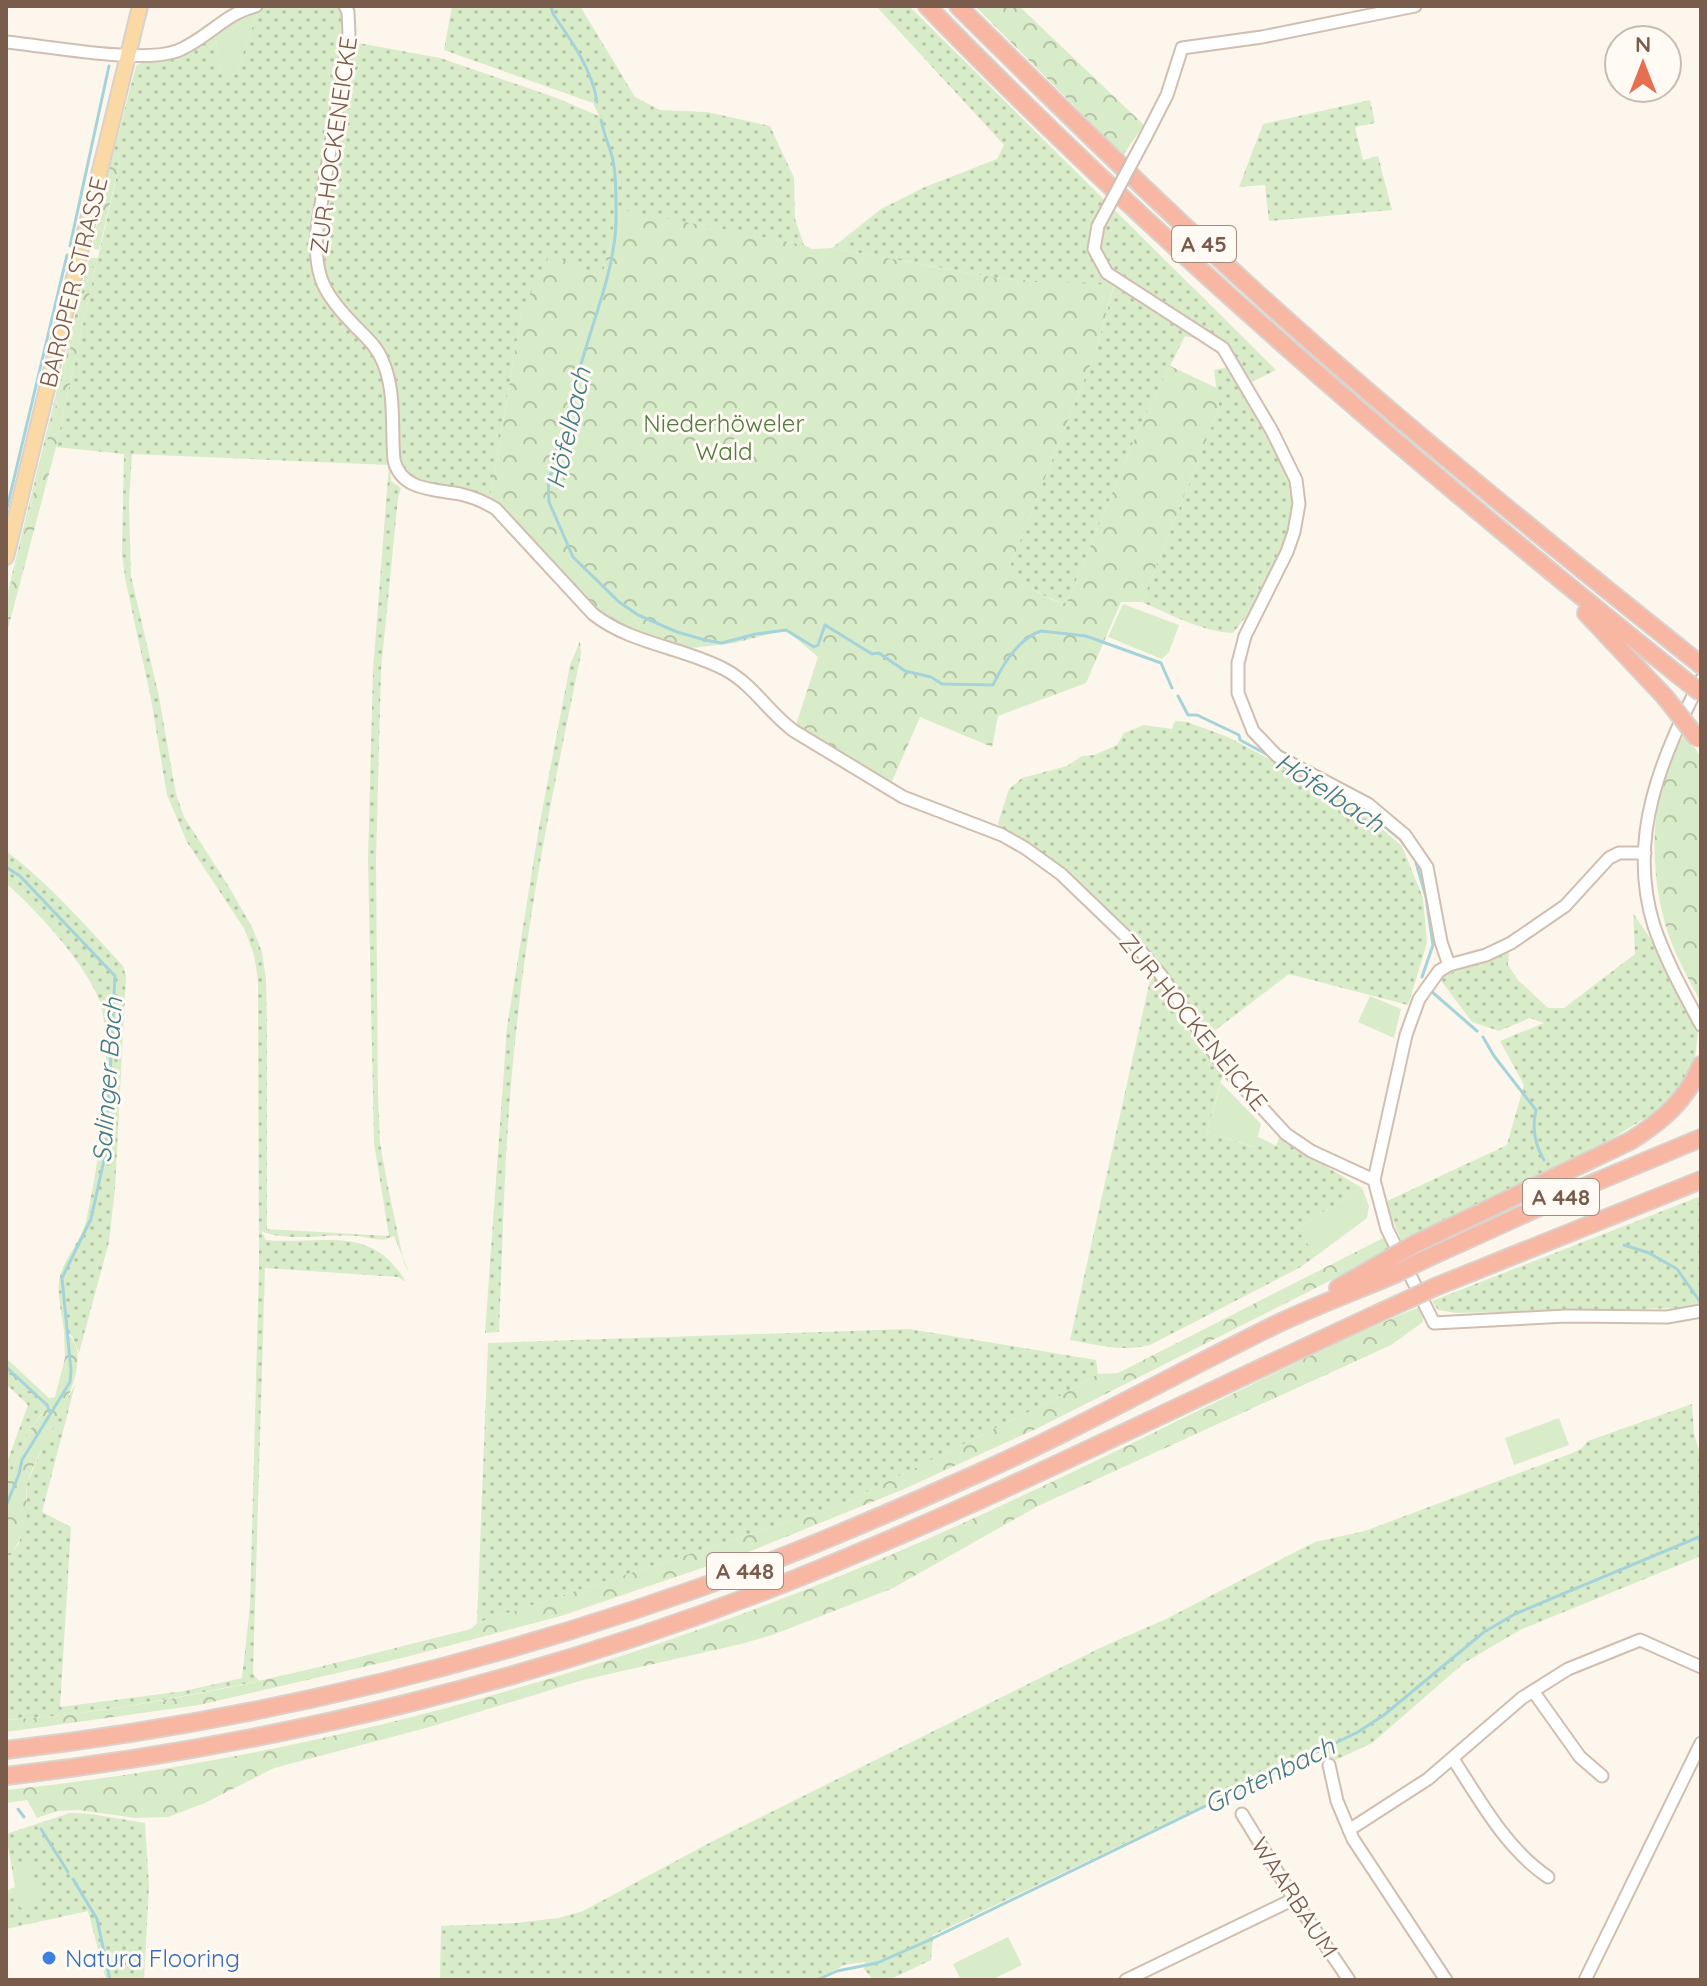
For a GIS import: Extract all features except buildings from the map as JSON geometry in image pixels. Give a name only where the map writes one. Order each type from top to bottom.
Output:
[{"type":"highway","name":"A 45","points":[[927,6],[1040,119],[1200,270],[1347,402],[1525,553],[1701,693]]},
{"type":"highway","name":"A 45","points":[[958,6],[1161,204],[1340,367],[1512,513],[1691,655]]},
{"type":"highway","points":[[1525,553],[1597,623],[1665,697],[1700,742]]},
{"type":"highway","name":"A 448","points":[[1390,1267],[1415,1244],[1630,1141],[1655,1126],[1672,1112],[1700,1069]]},
{"type":"highway","name":"A 448","points":[[6,1750],[211,1719],[317,1697],[498,1651],[655,1603],[808,1547],[968,1478],[1390,1267],[1423,1260],[1701,1138]]},
{"type":"highway","name":"A 448","points":[[6,1776],[168,1753],[319,1723],[500,1678],[682,1621],[799,1577],[947,1515],[1435,1287],[1701,1180]]},
{"type":"main road","name":"BAROPER STRASSE","points":[[6,557],[140,6]]},
{"type":"street","points":[[6,42],[156,56],[177,51],[203,37],[235,13],[256,6]]},
{"type":"street","name":"ZUR HOCKENEICKE","points":[[345,6],[349,34],[317,229],[316,261],[326,292],[375,346],[384,363],[389,384],[394,460],[405,479],[421,488],[478,499],[496,509],[584,605],[610,627],[726,670],[753,690],[782,722],[903,797],[981,825],[1037,856],[1085,894],[1139,949],[1161,975],[1221,1063],[1286,1134],[1311,1151],[1374,1180]]},
{"type":"street","points":[[1415,6],[1262,37],[1182,48],[1167,95],[1098,226],[1094,249],[1107,273],[1223,348],[1272,431],[1296,480],[1299,504],[1287,552],[1245,636],[1238,663],[1238,693],[1253,731],[1277,756],[1368,804],[1413,844],[1427,867],[1441,942],[1449,965]]},
{"type":"street","points":[[1701,680],[1659,769],[1649,810],[1645,853],[1653,923],[1671,969],[1701,1025]]},
{"type":"street","points":[[1645,853],[1614,855],[1565,906],[1486,955],[1449,965],[1429,982],[1412,1016],[1374,1180],[1387,1229],[1434,1323],[1566,1316],[1667,1317],[1701,1311]]},
{"type":"street","points":[[1349,1830],[1411,1791],[1453,1759],[1499,1715],[1568,1669],[1634,1641],[1645,1641],[1701,1667]]},
{"type":"street","points":[[1533,1691],[1580,1757],[1602,1776]]},
{"type":"street","points":[[1585,1980],[1701,1743]]},
{"type":"street","points":[[1453,1759],[1519,1853],[1548,1877]]},
{"type":"street","points":[[1329,1765],[1333,1788],[1349,1830],[1446,1980]]},
{"type":"street","name":"WAARBAUM","points":[[1242,1814],[1349,1980]]},
{"type":"street","points":[[1130,1979],[1294,1899]]},
{"type":"green space","points":[[272,6],[334,6],[342,9],[347,19],[310,248],[317,283],[326,302],[380,362],[387,389],[391,481],[401,488],[381,670],[376,860],[380,1143],[403,1258],[394,1236],[381,1240],[346,1235],[296,1237],[261,1231],[266,1240],[326,1240],[362,1244],[393,1263],[406,1282],[398,1277],[265,1268],[253,1674],[259,1681],[102,1710],[6,1720],[6,1562],[19,1543],[26,1518],[27,1483],[75,1385],[42,1512],[71,1527],[60,1707],[184,1691],[242,1678],[250,1606],[259,1267],[258,980],[254,955],[245,930],[187,842],[167,795],[151,699],[125,578],[122,552],[124,454],[56,447],[95,269],[91,267],[6,604],[6,599],[89,258],[98,258],[119,166],[110,166],[136,66],[142,62],[167,59],[215,32],[220,70],[235,75],[259,9]],"holes":[[[132,454],[389,465],[373,670],[368,860],[374,1143],[389,1236],[267,1229],[267,1031],[262,952],[252,927],[184,817],[176,794],[159,697],[131,576],[129,502]]]},
{"type":"green space","points":[[452,6],[580,6],[635,97],[660,110],[707,112],[770,126],[794,178],[795,219],[804,245],[618,210],[602,276],[522,310],[490,499],[442,489],[408,476],[399,463],[388,357],[334,297],[321,270],[319,238],[353,42],[440,58],[554,97],[599,116],[593,103],[444,50]]},
{"type":"green space","points":[[876,6],[909,6],[1276,370],[1250,383],[1225,346],[1185,336],[1139,428],[1067,603],[1035,590],[1010,566],[1096,350],[1114,286],[1002,279],[832,248],[881,209],[925,187],[997,159],[1004,145]]},
{"type":"green space","points":[[975,6],[1019,6],[1144,125],[1123,155]]},
{"type":"green space","points":[[259,9],[235,75],[220,71],[215,32],[229,21]]},
{"type":"green space","points":[[1370,100],[1375,123],[1355,127],[1363,160],[1378,156],[1392,210],[1269,221],[1265,185],[1239,187],[1263,124]]},
{"type":"green space","points":[[119,165],[99,250],[92,248],[110,166]]},
{"type":"green space","name":"Niederhöweler Wald","points":[[618,209],[812,249],[832,248],[1002,279],[1114,285],[1096,350],[1010,566],[1035,590],[1050,599],[1067,603],[1139,428],[1170,366],[1217,388],[1219,408],[1142,602],[1121,602],[1086,683],[998,716],[992,747],[920,717],[891,784],[794,731],[818,657],[786,630],[735,643],[673,650],[610,627],[487,504],[522,310],[550,255],[602,276]]},
{"type":"green space","points":[[91,266],[95,269],[56,447],[6,636],[6,604]]},
{"type":"green space","points":[[1229,367],[1273,440],[1293,499],[1289,531],[1275,568],[1252,615],[1244,619],[1233,633],[1198,626],[1142,602],[1219,408],[1214,370]]},
{"type":"green space","points":[[1123,604],[1179,625],[1169,652],[1162,659],[1108,637]]},
{"type":"green space","points":[[580,641],[581,654],[544,838],[522,977],[507,1139],[499,1332],[485,1333],[507,1027],[539,827],[570,665]]},
{"type":"green space","points":[[1175,721],[1187,722],[1228,737],[1353,804],[1402,846],[1423,898],[1427,943],[1408,1005],[1289,974],[1209,1035],[1159,968],[1105,906],[1056,863],[1001,829],[998,823],[1009,789],[1022,778],[1067,766],[1082,756],[1094,755],[1117,745],[1124,733],[1144,725],[1172,729]]},
{"type":"green space","points":[[1685,734],[1701,757],[1701,1003],[1669,936],[1657,886],[1655,859],[1658,805],[1664,780]]},
{"type":"green space","points":[[6,851],[67,906],[123,966],[126,976],[115,1189],[109,1242],[79,1353],[72,1336],[64,1331],[59,1283],[62,1269],[84,1228],[96,1171],[106,1074],[103,1017],[98,997],[70,951],[6,883]]},
{"type":"green space","points":[[1633,913],[1650,938],[1698,1032],[1694,1066],[1665,1106],[1593,1150],[1401,1240],[1385,1202],[1507,1145],[1524,1085],[1500,1041],[1544,1023],[1530,1018],[1499,1031],[1472,1022],[1439,978],[1509,950],[1508,965],[1518,980],[1548,1008],[1564,1008],[1635,954]]},
{"type":"green space","points":[[1152,971],[1223,1074],[1207,1132],[1254,1147],[1257,1136],[1276,1146],[1280,1134],[1294,1147],[1362,1188],[1297,1228],[1316,1256],[1299,1268],[1150,1345],[1110,1347],[1070,1340]]},
{"type":"green space","points":[[1370,996],[1401,1009],[1394,1038],[1358,1022]]},
{"type":"green space","points":[[1221,1083],[1261,1124],[1255,1147],[1207,1132]]},
{"type":"green space","points":[[1362,1188],[1369,1206],[1367,1218],[1316,1256],[1297,1228]]},
{"type":"green space","points":[[1701,1196],[1701,1303],[1683,1308],[1456,1313],[1438,1310],[1432,1301]]},
{"type":"green space","points":[[1385,1237],[1391,1250],[1038,1428],[904,1489],[746,1553],[561,1616],[402,1658],[199,1705],[6,1732],[6,1720],[65,1715],[182,1697],[471,1629],[477,1623],[840,1505],[1055,1399],[1098,1374],[1118,1373]]},
{"type":"green space","points":[[1422,1306],[1423,1322],[1391,1345],[1038,1506],[893,1588],[775,1634],[583,1680],[426,1728],[274,1768],[205,1803],[168,1817],[136,1818],[78,1810],[57,1811],[37,1818],[27,1800],[6,1803],[6,1790],[123,1775],[240,1755],[357,1730],[474,1700],[703,1628],[923,1541],[1086,1466],[1332,1345]]},
{"type":"green space","points":[[909,1329],[1096,1360],[1098,1374],[1055,1399],[840,1505],[477,1623],[488,1343]]},
{"type":"green space","points":[[64,1331],[75,1344],[78,1361],[74,1381],[34,1465],[26,1492],[24,1526],[6,1562],[6,1485],[29,1431],[45,1410],[6,1371],[6,1358],[49,1398],[55,1397],[65,1358]]},
{"type":"green space","points":[[6,1371],[45,1409],[29,1431],[6,1485],[6,1465],[28,1405],[6,1384]]},
{"type":"green space","points":[[1692,1404],[1694,1434],[1701,1457],[1701,1556],[1520,1630],[1464,1663],[1372,1743],[1325,1765],[1321,1749],[933,1935],[931,1960],[889,1980],[873,1980],[864,1969],[863,1962],[844,1965],[817,1980],[440,1980],[441,1926],[515,1923],[558,1918],[583,1911],[711,1842],[1102,1647],[1166,1619],[1315,1542],[1365,1531],[1570,1454],[1588,1441]]},
{"type":"green space","points":[[1559,1418],[1569,1445],[1514,1465],[1505,1438]]},
{"type":"green space","points":[[70,1813],[145,1823],[149,1886],[144,1980],[106,1980],[88,1911],[6,1929],[6,1891],[15,1887],[6,1834]]},
{"type":"green space","points":[[30,1862],[41,1904],[20,1908],[13,1866]]},
{"type":"green space","points":[[1008,1937],[1022,1965],[991,1980],[961,1980],[953,1964]]},
{"type":"waterway","name":"Höfelbach","points":[[551,6],[586,67],[597,102]]},
{"type":"waterway","points":[[70,246],[109,66]]},
{"type":"waterway","name":"Höfelbach","points":[[601,120],[615,171],[614,246],[570,414],[556,454],[554,470],[548,477],[549,502],[573,557],[619,602],[638,615],[705,640],[722,643],[786,630],[814,647],[818,645],[825,625],[872,654],[879,653],[905,671],[931,677],[942,684],[993,685],[1019,646],[1041,631],[1086,636],[1161,663],[1172,688]]},
{"type":"waterway","points":[[7,508],[67,255]]},
{"type":"waterway","name":"Höfelbach","points":[[1178,696],[1188,715],[1197,715],[1239,735],[1240,740],[1270,756]]},
{"type":"waterway","name":"Höfelbach","points":[[1357,804],[1400,839],[1415,859],[1426,897],[1433,945],[1422,977]]},
{"type":"waterway","name":"Salinger Bach","points":[[6,867],[20,876],[115,976],[106,1151],[91,1219],[62,1278],[70,1382],[22,1460],[6,1506]]},
{"type":"waterway","name":"Höfelbach","points":[[1431,991],[1477,1031]]},
{"type":"waterway","name":"Höfelbach","points":[[1483,1037],[1536,1110],[1535,1136],[1544,1160]]},
{"type":"waterway","name":"Höfelbach","points":[[1624,1245],[1649,1253],[1677,1269],[1701,1303]]},
{"type":"waterway","points":[[6,1367],[47,1405],[50,1412]]},
{"type":"waterway","name":"Grotenbach","points":[[817,1980],[837,1971],[877,1963],[925,1942],[1358,1732],[1384,1715],[1484,1632],[1515,1614],[1701,1536]]},
{"type":"waterway","name":"Salinger Bach","points":[[18,1809],[24,1817]]},
{"type":"waterway","name":"Salinger Bach","points":[[41,1829],[68,1872]]},
{"type":"waterway","name":"Salinger Bach","points":[[73,1879],[97,1919],[110,1980]]},
{"type":"place","name":"Natura Flooring","points":[[49,1958]]}]
